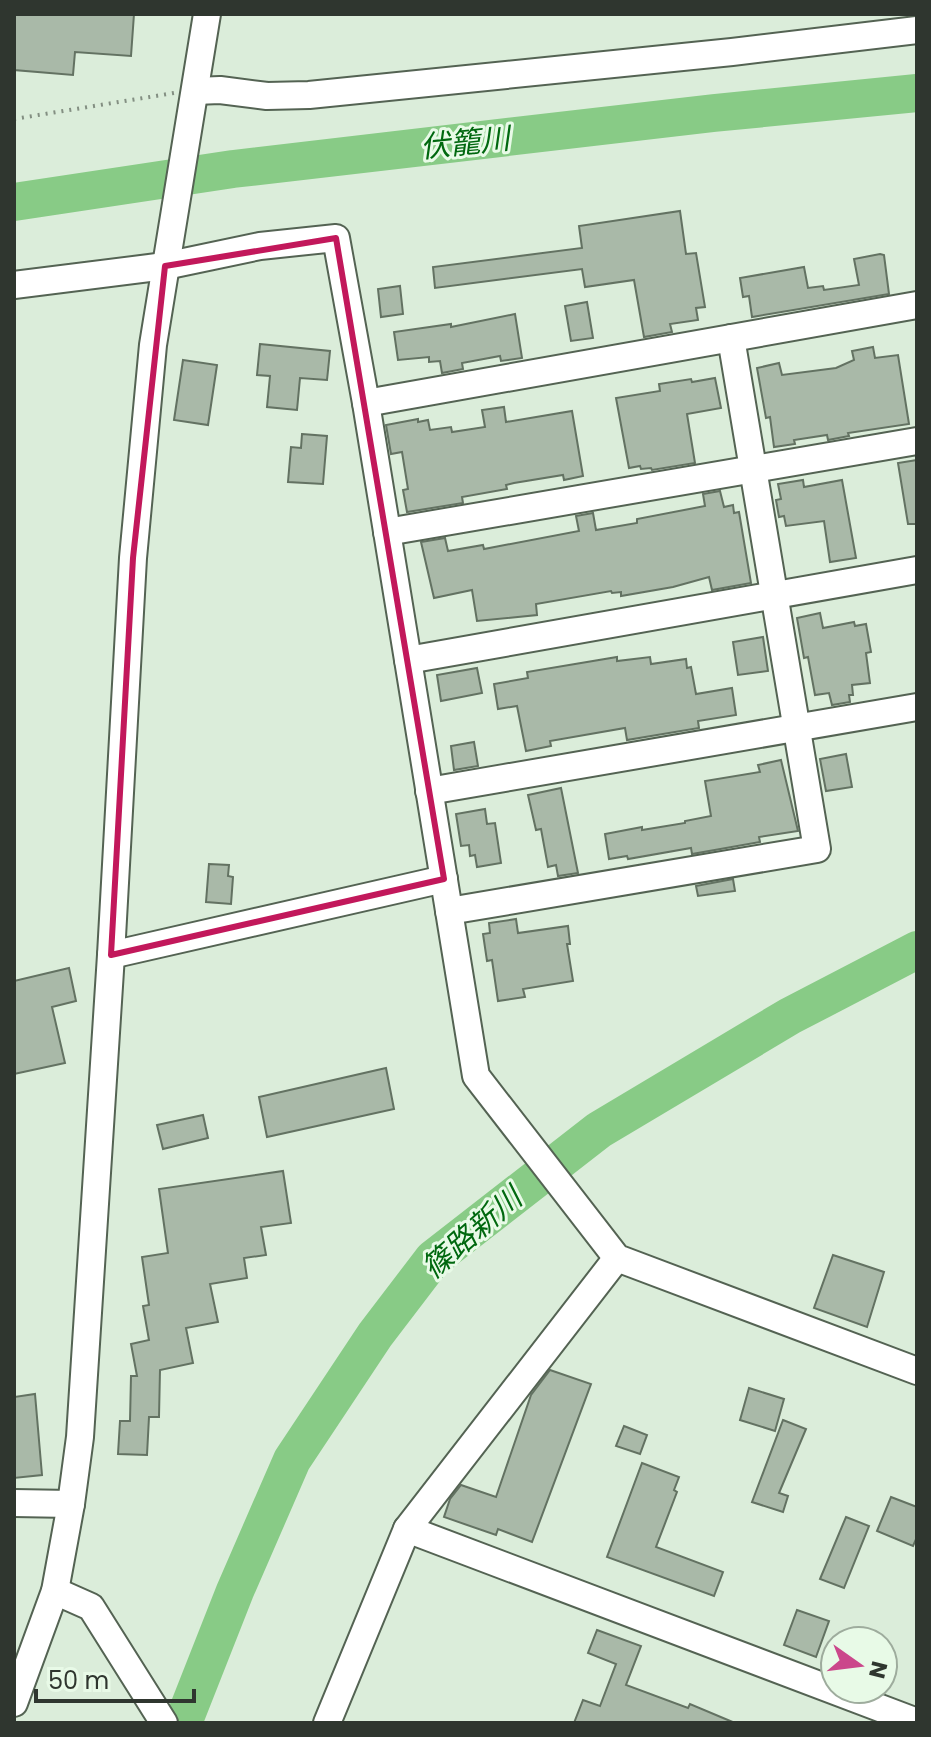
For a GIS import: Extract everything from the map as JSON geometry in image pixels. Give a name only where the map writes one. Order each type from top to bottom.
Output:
[{"type":"street","points":[[14,1703],[55,1591],[80,1437],[133,558],[153,345],[207,14]]},
{"type":"street","points":[[193,102],[220,90],[267,96],[309,95],[917,30]]},
{"type":"street","points":[[14,285],[167,257],[336,238],[366,403],[476,1076],[617,1258],[917,1371]]},
{"type":"street","points":[[366,403],[917,305]]},
{"type":"street","points":[[449,911],[817,849],[731,338]]},
{"type":"street","points":[[387,532],[917,441]]},
{"type":"street","points":[[408,660],[917,570]]},
{"type":"street","points":[[429,791],[917,707]]},
{"type":"street","points":[[111,955],[444,879]]},
{"type":"street","points":[[327,1723],[407,1529],[617,1258]]},
{"type":"street","points":[[14,1503],[71,1504]]},
{"type":"street","points":[[407,1529],[917,1722]]},
{"type":"street","points":[[55,1591],[91,1607],[164,1723]]},
{"type":"path","points":[[14,119],[193,102]]},
{"type":"highlighted area","points":[[336,238],[444,879],[111,955],[133,558],[165,266]]},
{"type":"building","points":[[14,14],[134,14],[131,56],[75,52],[73,75],[14,70]]},
{"type":"building","points":[[680,211],[686,254],[696,253],[705,307],[696,308],[698,320],[670,324],[672,332],[644,337],[634,280],[585,287],[582,269],[435,288],[433,267],[582,248],[579,226]]},
{"type":"building","points":[[884,255],[889,294],[752,317],[749,296],[743,297],[740,278],[804,267],[808,288],[823,286],[824,290],[859,285],[854,259]]},
{"type":"building","points":[[400,286],[403,314],[381,317],[378,289]]},
{"type":"building","points":[[587,302],[593,338],[571,341],[565,306]]},
{"type":"building","points":[[515,314],[522,358],[501,361],[500,356],[462,363],[463,369],[442,373],[440,361],[429,362],[429,357],[398,360],[394,332],[451,324],[451,327]]},
{"type":"building","points":[[260,344],[330,351],[327,380],[300,378],[297,410],[267,407],[270,376],[257,375]]},
{"type":"building","points":[[873,347],[875,358],[898,355],[909,424],[848,433],[849,436],[828,440],[827,435],[794,440],[795,444],[774,447],[770,417],[766,418],[757,368],[779,363],[782,375],[836,368],[854,360],[852,351]]},
{"type":"building","points":[[183,360],[217,365],[208,425],[174,420]]},
{"type":"building","points":[[715,378],[721,408],[687,414],[695,463],[652,470],[641,469],[640,466],[629,468],[616,398],[660,391],[659,384]]},
{"type":"building","points":[[504,407],[506,422],[572,411],[583,476],[564,480],[563,475],[514,483],[506,485],[507,489],[462,497],[463,503],[407,512],[403,490],[408,489],[402,452],[391,454],[386,425],[418,419],[418,422],[428,420],[430,430],[451,427],[452,432],[485,427],[482,410]]},
{"type":"building","points":[[302,434],[327,436],[323,484],[288,482],[291,447],[301,448]]},
{"type":"building","points":[[917,460],[917,524],[908,524],[898,463]]},
{"type":"building","points":[[803,480],[804,487],[842,480],[856,558],[830,562],[824,521],[786,526],[784,516],[779,517],[776,500],[781,499],[778,484]]},
{"type":"building","points":[[720,491],[724,507],[733,505],[734,513],[739,512],[751,583],[712,590],[709,577],[621,596],[621,592],[611,591],[536,604],[537,615],[477,621],[472,590],[434,598],[421,542],[445,538],[448,551],[483,545],[484,549],[579,531],[576,516],[593,513],[596,530],[705,506],[703,494]]},
{"type":"building","points":[[820,613],[823,628],[854,622],[855,626],[866,624],[871,652],[866,653],[870,683],[852,685],[850,702],[832,705],[829,693],[815,695],[797,618]]},
{"type":"building","points":[[763,637],[768,671],[738,675],[733,642]]},
{"type":"building","points":[[617,657],[617,661],[650,657],[651,664],[686,659],[687,668],[691,667],[696,694],[732,688],[736,715],[698,721],[699,728],[627,740],[625,728],[550,741],[551,746],[526,751],[517,706],[498,709],[494,684],[528,678],[527,672]]},
{"type":"building","points":[[477,668],[482,693],[441,701],[437,675]]},
{"type":"building","points":[[474,742],[478,766],[454,770],[451,746]]},
{"type":"building","points":[[846,754],[852,787],[826,791],[820,759]]},
{"type":"building","points":[[781,760],[798,831],[759,837],[760,842],[692,854],[691,848],[628,859],[627,856],[609,859],[605,834],[685,823],[711,816],[705,781],[760,772],[758,765]]},
{"type":"building","points":[[561,788],[578,873],[558,876],[556,865],[548,867],[541,829],[536,830],[528,795]]},
{"type":"building","points":[[485,809],[487,824],[495,823],[501,863],[477,867],[475,855],[470,856],[469,845],[461,846],[456,814]]},
{"type":"building","points":[[209,864],[229,865],[228,876],[233,877],[231,904],[206,902]]},
{"type":"building","points":[[733,879],[735,891],[698,896],[696,886]]},
{"type":"building","points":[[516,919],[518,933],[568,926],[570,944],[567,944],[573,981],[523,989],[525,997],[498,1001],[492,960],[487,961],[483,934],[490,933],[489,923]]},
{"type":"building","points":[[69,968],[76,1001],[52,1007],[65,1063],[14,1074],[14,981]]},
{"type":"building","points":[[386,1068],[394,1109],[267,1137],[259,1097]]},
{"type":"building","points":[[203,1115],[208,1138],[163,1149],[157,1125]]},
{"type":"building","points":[[283,1171],[291,1223],[261,1227],[266,1255],[244,1258],[247,1278],[210,1284],[218,1322],[186,1328],[193,1363],[160,1370],[159,1417],[149,1417],[147,1455],[118,1454],[120,1421],[130,1421],[131,1376],[137,1376],[131,1344],[149,1340],[143,1306],[149,1305],[142,1257],[168,1253],[159,1189]]},
{"type":"building","points":[[833,1255],[884,1272],[867,1327],[814,1308]]},
{"type":"building","points":[[550,1370],[591,1384],[532,1542],[498,1529],[496,1535],[444,1517],[450,1499],[461,1485],[496,1497],[531,1395]]},
{"type":"building","points":[[749,1388],[784,1399],[775,1431],[740,1420]]},
{"type":"building","points":[[35,1394],[42,1475],[14,1478],[14,1397]]},
{"type":"building","points":[[783,1420],[806,1429],[779,1493],[788,1496],[783,1512],[752,1502]]},
{"type":"building","points":[[624,1426],[647,1435],[640,1454],[616,1446]]},
{"type":"building","points":[[642,1463],[679,1477],[674,1490],[677,1492],[656,1547],[723,1572],[714,1596],[607,1557]]},
{"type":"building","points":[[891,1497],[917,1507],[917,1537],[913,1546],[877,1531]]},
{"type":"building","points":[[846,1517],[869,1526],[844,1588],[820,1579]]},
{"type":"building","points":[[797,1610],[829,1621],[828,1625],[819,1625],[816,1657],[784,1645]]},
{"type":"building","points":[[597,1630],[641,1646],[626,1685],[688,1708],[690,1704],[735,1723],[574,1723],[583,1700],[600,1706],[616,1664],[588,1653]]},
{"type":"waterway","name":"伏籠川","points":[[14,202],[233,169],[714,113],[917,93]]},
{"type":"waterway","name":"篠路新川","points":[[183,1723],[235,1591],[292,1460],[375,1335],[433,1259],[599,1130],[790,1016],[917,950]]}]
